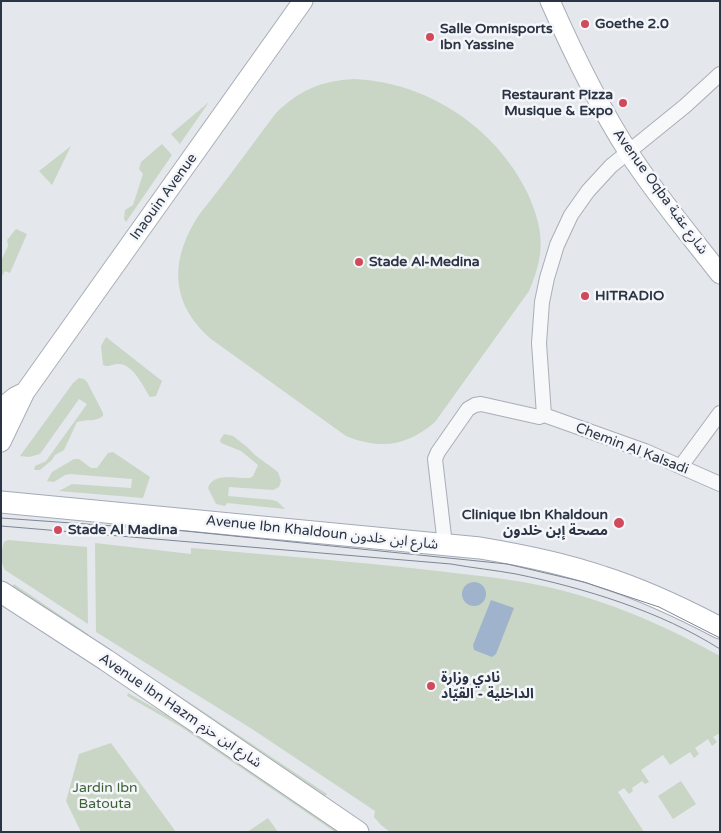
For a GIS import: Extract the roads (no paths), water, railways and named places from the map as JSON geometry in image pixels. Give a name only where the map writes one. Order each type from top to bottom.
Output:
[{"type":"main road","name":"Inaouin Avenue","points":[[1,442],[25,392],[303,1]]},
{"type":"main road","name":"Avenue Oqba شارع عقبة","points":[[550,1],[572,52],[599,104],[629,153],[720,274]]},
{"type":"main road","name":"Inaouin Avenue","points":[[1,408],[25,392]]},
{"type":"main road","name":"Avenue Ibn Khaldoun شارع ابن خلدون","points":[[1,502],[480,548],[524,556],[587,572],[665,601],[720,628]]},
{"type":"main road","name":"Avenue Ibn Hazm شارع ابن حزم","points":[[1,592],[106,660],[358,832]]},
{"type":"street","points":[[544,415],[540,375],[540,326],[546,278],[557,245],[571,215],[588,191],[611,166],[685,106],[720,74]]},
{"type":"street","name":"Chemin Al Kalsadi","points":[[445,545],[435,459],[468,409],[474,405],[481,404],[539,417],[544,415],[616,439],[720,484]]},
{"type":"street","points":[[681,466],[720,412]]},
{"type":"water","points":[[474,582],[483,585],[486,594],[483,603],[474,606],[465,603],[462,594],[465,585]]},
{"type":"water","points":[[491,600],[514,608],[496,654],[492,657],[474,650],[473,645]]},
{"type":"tram line","points":[[1,518],[185,531],[507,564],[584,582],[659,607],[720,638]]},
{"type":"tram line","points":[[1,526],[451,564],[508,573],[568,586],[621,602],[672,623],[720,649]]},
{"type":"place","name":"Goethe 2.0","points":[[585,24]]},
{"type":"place","name":"Salle Omnisports Ibn Yassine","points":[[430,37]]},
{"type":"place","name":"Restaurant Pizza Musique & Expo","points":[[623,103]]},
{"type":"place","name":"Stade Al-Medina","points":[[359,262]]},
{"type":"place","name":"HITRADIO","points":[[585,296]]},
{"type":"place","name":"Clinique Ibn Khaldoun مصحة إبن خلدون","points":[[619,523]]},
{"type":"place","name":"Stade Al Madina","points":[[58,530]]},
{"type":"place","name":"نادي وزارة الداخلية - القيّاد","points":[[431,686]]},
{"type":"park label","name":"Jardin Ibn Batouta","points":[[105,796]]}]
